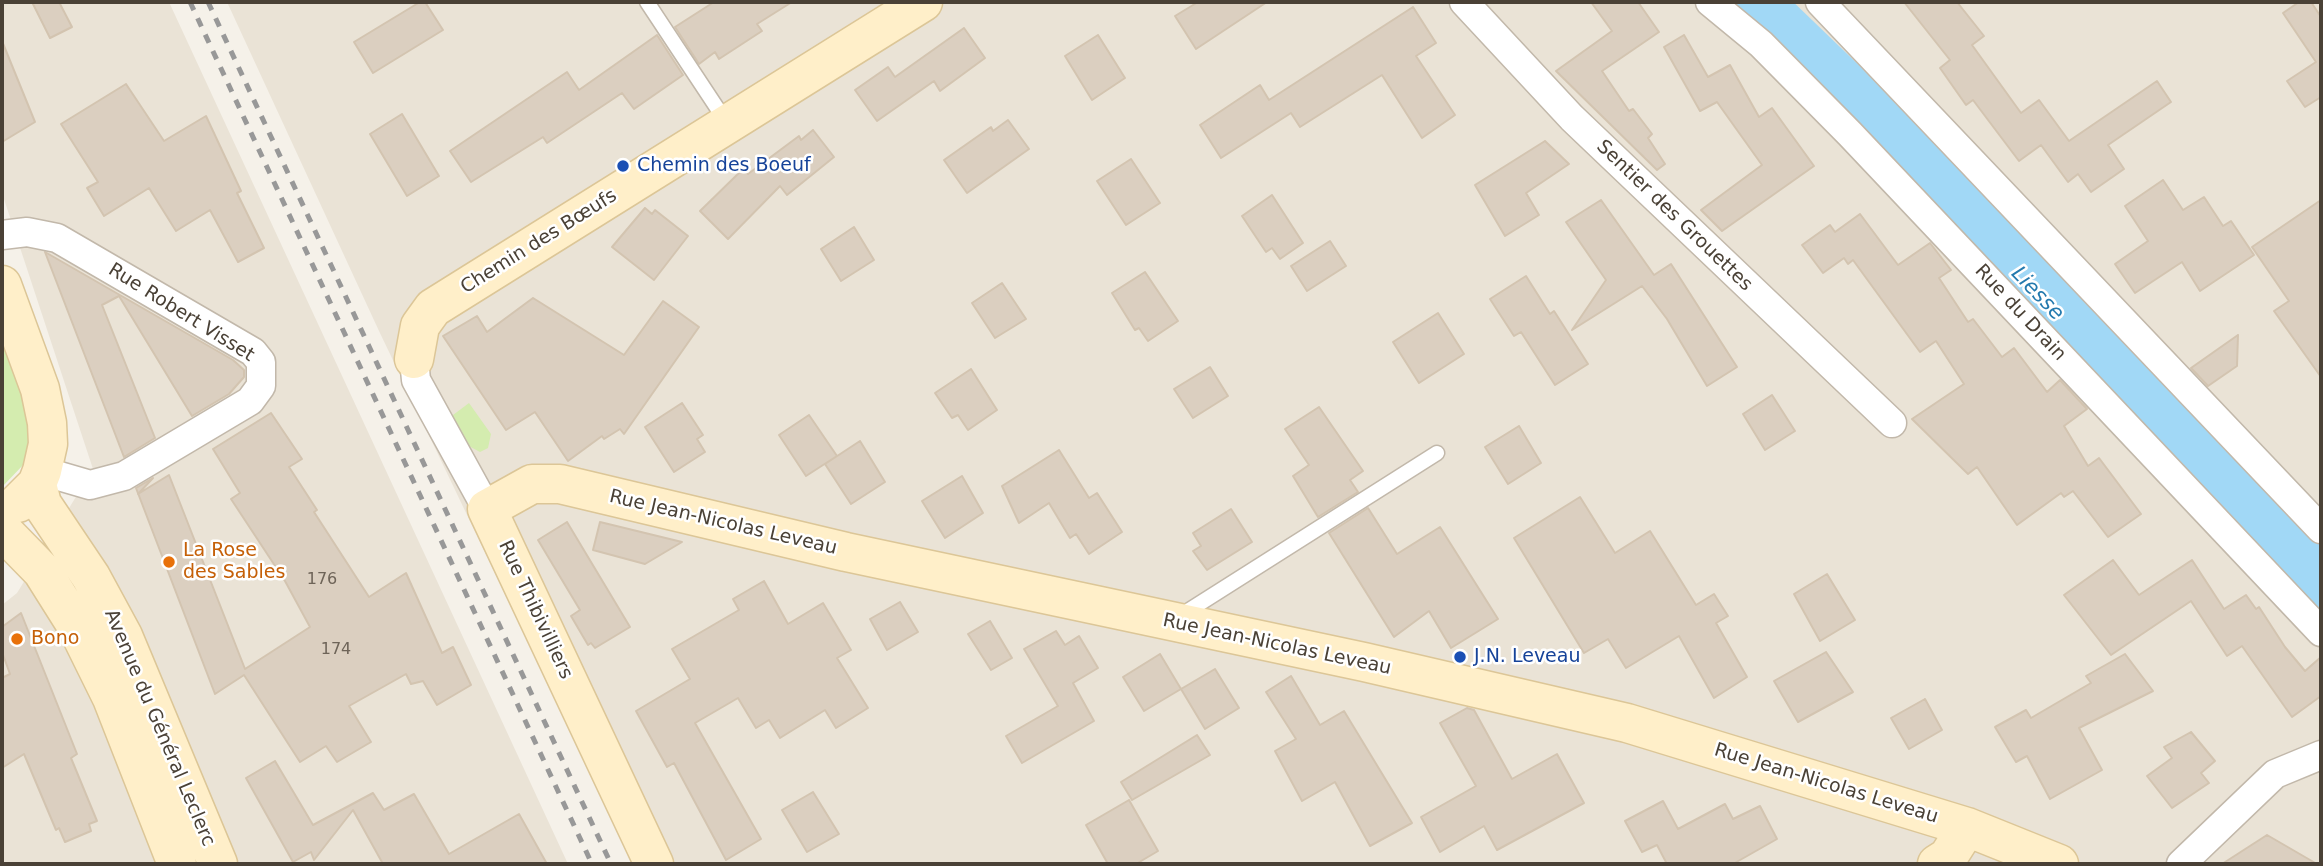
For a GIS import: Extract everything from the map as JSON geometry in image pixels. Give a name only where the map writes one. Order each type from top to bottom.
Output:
[{"type":"street","name":"Chemin des Bœufs","points":[[414,359],[420,326],[433,308],[923,2]]},
{"type":"street","name":"Sentier des Grouettes","points":[[1464,2],[1572,118],[1892,423]]},
{"type":"street","name":"Rue du Drain","points":[[1710,2],[1761,44],[1850,134],[2321,632]]},
{"type":"street","points":[[1820,2],[2321,529]]},
{"type":"street","name":"Rue Robert Visset","points":[[14,233],[57,238],[253,352],[261,362],[261,386],[250,401],[124,476],[90,485],[39,477]]},
{"type":"street","points":[[2,285],[45,405],[48,444],[39,477],[27,496],[2,513]]},
{"type":"street","name":"Rue Thibivilliers","points":[[414,359],[416,380],[487,509],[654,864]]},
{"type":"street","name":"Avenue du Général Leclerc","points":[[39,477],[43,504],[91,577],[123,636],[218,864]]},
{"type":"street","name":"Rue Jean-Nicolas Leveau","points":[[487,509],[532,484],[560,484],[846,552],[1364,662],[1627,723],[1950,853],[2059,864]]},
{"type":"street","name":"Avenue du Général Leclerc","points":[[2,530],[42,571],[76,625],[112,698],[177,864]]},
{"type":"street","points":[[2181,864],[2275,774],[2321,755]]},
{"type":"lane","points":[[647,2],[728,124]]},
{"type":"lane","points":[[1170,622],[1437,453]]},
{"type":"shaded area","points":[[2,2],[169,2],[568,864],[2,864],[2,605],[17,593],[93,469],[2,193]]},
{"type":"shaded area","points":[[227,2],[2321,2],[2321,864],[634,864],[379,331]]},
{"type":"green space","points":[[2,339],[33,427],[25,463],[2,487]]},
{"type":"green space","points":[[469,403],[491,434],[488,448],[480,452],[465,444],[449,418]]},
{"type":"building","points":[[32,2],[59,2],[72,27],[50,38]]},
{"type":"building","points":[[420,2],[425,2],[443,30],[373,73],[354,42]]},
{"type":"building","points":[[714,2],[792,2],[757,24],[762,31],[719,59],[715,52],[699,64],[675,27]]},
{"type":"building","points":[[1198,2],[1267,2],[1196,49],[1175,16]]},
{"type":"building","points":[[1591,2],[1638,2],[1659,32],[1602,71],[1629,111],[1633,109],[1652,134],[1648,138],[1665,164],[1657,170],[1556,71],[1612,31]]},
{"type":"building","points":[[1904,2],[1957,2],[1984,36],[1972,45],[2021,113],[2039,100],[2069,141],[2157,81],[2171,102],[2108,145],[2124,169],[2091,192],[2078,174],[2068,182],[2041,145],[2019,161],[1973,100],[1966,105],[1940,68],[1950,60]]},
{"type":"building","points":[[2299,2],[2311,2],[2321,17],[2321,97],[2305,107],[2287,81],[2316,62],[2283,13]]},
{"type":"building","points":[[1413,7],[1436,43],[1416,56],[1455,115],[1422,138],[1382,75],[1300,127],[1291,113],[1221,158],[1200,125],[1260,85],[1269,100]]},
{"type":"building","points":[[964,28],[985,58],[940,91],[934,81],[877,121],[855,90],[888,67],[895,77]]},
{"type":"building","points":[[657,35],[683,75],[634,109],[622,93],[547,143],[543,137],[471,182],[450,151],[567,72],[579,90]]},
{"type":"building","points":[[1098,35],[1125,78],[1092,100],[1065,56]]},
{"type":"building","points":[[1684,35],[1708,77],[1730,65],[1759,117],[1772,108],[1814,166],[1722,231],[1701,210],[1762,165],[1717,102],[1700,111],[1664,47]]},
{"type":"building","points":[[2,41],[35,122],[2,142]]},
{"type":"building","points":[[126,84],[164,141],[206,116],[241,191],[237,193],[264,248],[238,262],[210,210],[176,231],[149,188],[104,216],[87,188],[98,182],[61,124]]},
{"type":"building","points":[[402,114],[439,176],[407,196],[370,134]]},
{"type":"building","points":[[1008,120],[1029,149],[967,193],[944,160],[991,127],[993,131]]},
{"type":"building","points":[[813,130],[834,157],[787,195],[780,186],[728,239],[700,211],[743,169],[748,174],[799,136],[801,140]]},
{"type":"building","points":[[1545,141],[1569,164],[1526,193],[1539,215],[1505,236],[1475,185]]},
{"type":"building","points":[[1131,159],[1160,203],[1126,225],[1097,181]]},
{"type":"building","points":[[2163,180],[2183,210],[2204,197],[2223,226],[2231,221],[2254,255],[2200,291],[2182,262],[2135,293],[2115,264],[2148,241],[2125,206]]},
{"type":"building","points":[[1272,195],[1303,243],[1280,259],[1272,248],[1266,252],[1242,216]]},
{"type":"building","points":[[1601,200],[1654,275],[1671,264],[1737,367],[1707,386],[1667,319],[1642,286],[1572,330],[1606,280],[1566,222]]},
{"type":"building","points":[[2321,200],[2321,377],[2274,311],[2289,301],[2252,247]]},
{"type":"building","points":[[645,208],[652,214],[655,210],[688,236],[654,280],[612,247]]},
{"type":"building","points":[[1860,214],[1898,265],[1930,243],[1951,270],[1939,278],[1968,322],[1973,319],[2002,357],[2014,348],[2047,392],[2060,380],[2087,409],[2064,426],[2088,466],[2099,458],[2141,514],[2108,537],[2073,491],[2064,497],[2061,493],[2017,525],[1977,467],[1968,474],[1912,419],[1964,384],[1936,341],[1920,352],[1853,260],[1848,264],[1844,258],[1823,273],[1802,245],[1830,225],[1835,232]]},
{"type":"building","points":[[854,227],[874,260],[841,281],[821,249]]},
{"type":"building","points":[[1330,241],[1346,266],[1307,291],[1291,266]]},
{"type":"building","points":[[45,252],[233,360],[244,370],[244,377],[229,394],[192,416],[119,296],[102,305],[155,438],[124,457]]},
{"type":"building","points":[[1145,272],[1178,321],[1148,341],[1139,328],[1135,330],[1112,293]]},
{"type":"building","points":[[1526,276],[1550,314],[1554,311],[1588,364],[1555,385],[1521,332],[1514,336],[1490,299]]},
{"type":"building","points":[[1002,283],[1026,319],[995,338],[972,303]]},
{"type":"building","points":[[533,298],[624,355],[663,301],[699,327],[624,434],[620,429],[604,439],[602,436],[568,461],[535,412],[506,430],[443,336],[477,316],[487,332]]},
{"type":"building","points":[[1438,313],[1464,354],[1419,383],[1393,342]]},
{"type":"building","points":[[2238,335],[2237,366],[2208,386],[2191,368]]},
{"type":"building","points":[[1210,367],[1228,396],[1193,418],[1174,389]]},
{"type":"building","points":[[971,369],[997,410],[968,430],[958,415],[952,418],[935,393]]},
{"type":"building","points":[[1772,395],[1795,431],[1765,450],[1743,414]]},
{"type":"building","points":[[682,403],[703,435],[697,439],[705,452],[674,472],[645,427]]},
{"type":"building","points":[[1319,407],[1363,471],[1350,480],[1358,492],[1318,517],[1293,476],[1309,465],[1285,429]]},
{"type":"building","points":[[271,413],[302,459],[289,467],[317,510],[314,512],[369,597],[406,573],[442,653],[453,647],[471,685],[437,705],[423,681],[411,684],[406,674],[349,706],[371,742],[337,762],[326,746],[300,762],[244,675],[215,694],[138,494],[169,475],[245,669],[310,627],[285,581],[231,499],[240,493],[213,449]]},
{"type":"building","points":[[809,415],[837,456],[806,476],[779,435]]},
{"type":"building","points":[[1519,426],[1541,463],[1508,484],[1485,447]]},
{"type":"building","points":[[860,441],[885,482],[851,504],[825,464]]},
{"type":"building","points":[[1059,450],[1089,498],[1097,493],[1122,532],[1089,554],[1076,534],[1070,538],[1049,503],[1019,523],[1002,486]]},
{"type":"building","points":[[962,476],[983,513],[945,538],[922,501]]},
{"type":"building","points":[[153,478],[138,494],[136,488]]},
{"type":"building","points":[[1580,497],[1615,553],[1650,531],[1696,605],[1714,594],[1728,616],[1716,623],[1747,677],[1714,698],[1679,636],[1626,668],[1608,639],[1584,653],[1514,538]]},
{"type":"building","points":[[1368,508],[1397,554],[1440,527],[1498,619],[1451,648],[1429,611],[1394,637],[1329,533]]},
{"type":"building","points":[[1231,509],[1252,542],[1207,570],[1193,551],[1201,546],[1193,533]]},
{"type":"building","points":[[567,522],[630,627],[595,648],[591,643],[588,645],[571,616],[580,610],[538,540]]},
{"type":"building","points":[[600,522],[682,542],[645,564],[593,550]]},
{"type":"building","points":[[2113,560],[2139,595],[2192,560],[2224,609],[2246,595],[2256,609],[2259,607],[2285,647],[2305,671],[2321,657],[2321,696],[2292,717],[2242,646],[2227,656],[2191,601],[2111,655],[2064,595]]},
{"type":"building","points":[[1827,574],[1855,620],[1820,641],[1794,594]]},
{"type":"building","points":[[764,581],[788,624],[823,603],[851,650],[837,658],[868,708],[836,728],[825,710],[780,738],[769,720],[756,728],[738,698],[695,723],[761,839],[726,860],[674,763],[667,767],[636,711],[690,679],[672,649],[739,610],[733,599]]},
{"type":"building","points":[[900,602],[918,632],[887,650],[870,619]]},
{"type":"building","points":[[21,613],[77,754],[71,758],[97,821],[89,824],[91,831],[65,842],[59,828],[56,830],[24,754],[2,768],[2,678],[10,674],[2,652],[2,627]]},
{"type":"building","points":[[990,621],[1012,658],[991,670],[968,634]]},
{"type":"building","points":[[1056,631],[1065,645],[1079,636],[1098,668],[1073,683],[1094,721],[1022,763],[1006,736],[1058,706],[1024,649]]},
{"type":"building","points":[[1826,652],[1853,692],[1798,722],[1774,681]]},
{"type":"building","points":[[1160,654],[1181,689],[1144,711],[1123,677]]},
{"type":"building","points":[[2125,654],[2153,691],[2079,728],[2102,770],[2050,799],[2027,756],[2016,762],[1995,727],[2026,710],[2031,718],[2091,683],[2086,676]]},
{"type":"building","points":[[1215,669],[1239,708],[1205,729],[1181,689]]},
{"type":"building","points":[[1291,676],[1320,725],[1344,711],[1412,823],[1370,846],[1335,782],[1302,801],[1275,751],[1296,739],[1266,692]]},
{"type":"building","points":[[1925,699],[1942,730],[1909,749],[1891,718]]},
{"type":"building","points":[[1467,708],[1474,710],[1512,779],[1557,754],[1584,803],[1497,850],[1484,826],[1440,852],[1421,817],[1476,786],[1440,723]]},
{"type":"building","points":[[2191,732],[2215,761],[2201,773],[2209,783],[2172,808],[2147,776],[2172,758],[2164,747]]},
{"type":"building","points":[[1197,735],[1210,755],[1132,800],[1121,782]]},
{"type":"building","points":[[275,761],[313,825],[373,793],[384,810],[414,794],[449,854],[519,814],[547,864],[383,864],[353,810],[314,860],[311,852],[293,862],[246,778]]},
{"type":"building","points":[[813,792],[839,834],[807,852],[782,810]]},
{"type":"building","points":[[1129,800],[1158,851],[1136,864],[1108,864],[1086,825]]},
{"type":"building","points":[[1663,801],[1678,829],[1725,804],[1733,819],[1760,806],[1777,839],[1733,864],[1667,864],[1657,845],[1642,852],[1625,821]]},
{"type":"building","points":[[2267,835],[2317,864],[2222,864]]},
{"type":"waterway","name":"Liesse","points":[[1753,2],[1839,85],[2321,586]]},
{"type":"railway","points":[[190,2],[592,864]]},
{"type":"railway","points":[[208,2],[611,864]]},
{"type":"place","name":"Chemin des Boeuf","points":[[623,166]]},
{"type":"place","name":"La Rose des Sables","points":[[169,562]]},
{"type":"place","name":"Bono","points":[[17,639]]},
{"type":"place","name":"J.N. Leveau","points":[[1460,657]]}]
